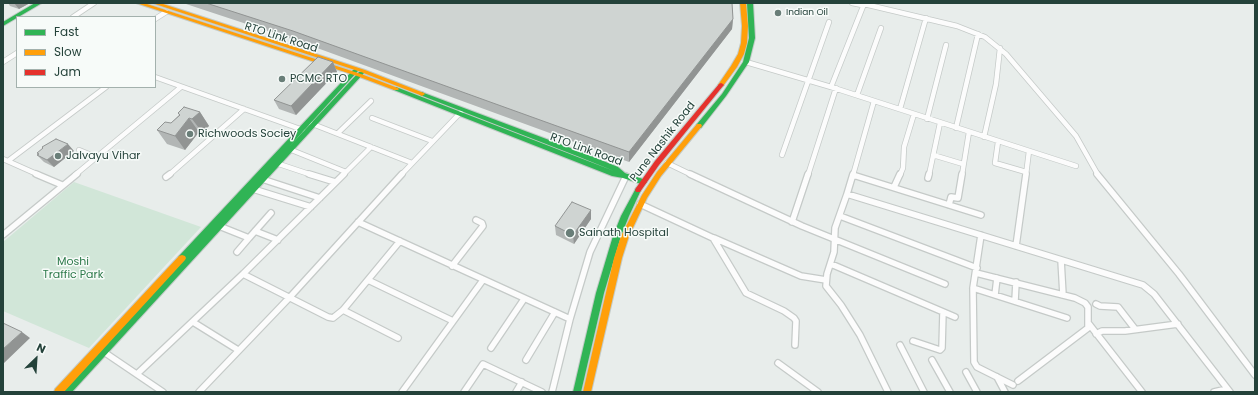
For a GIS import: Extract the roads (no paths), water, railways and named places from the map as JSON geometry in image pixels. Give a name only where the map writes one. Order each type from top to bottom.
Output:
[{"type":"main road","points":[[16,16],[38,3]]},
{"type":"main road","points":[[24,16],[45,3]]},
{"type":"main road","name":"RTO Link Road","points":[[139,3],[358,72]]},
{"type":"main road","name":"RTO Link Road","points":[[155,3],[358,72],[616,169],[624,175],[644,182]]},
{"type":"main road","name":"Pune Nashik Road","points":[[577,392],[609,258],[625,216],[644,182],[669,148],[714,96],[734,67],[741,54],[744,43],[745,26],[743,3]]},
{"type":"main road","name":"Pune Nashik Road","points":[[587,392],[618,258],[626,236],[640,204],[667,162],[724,95],[746,62],[752,38],[750,3]]},
{"type":"main road","points":[[3,24],[16,16]]},
{"type":"main road","points":[[3,29],[16,21]]},
{"type":"main road","points":[[66,392],[101,350],[358,72]]},
{"type":"main road","points":[[58,392],[101,350],[219,226],[289,149],[303,130]]},
{"type":"street","points":[[74,16],[94,3]]},
{"type":"street","points":[[852,3],[862,4],[964,29],[978,34],[1000,48],[1076,136],[1096,172],[1179,274],[1255,374]]},
{"type":"street","points":[[792,222],[833,87],[862,4]]},
{"type":"street","points":[[156,18],[166,12]]},
{"type":"street","points":[[900,109],[926,19]]},
{"type":"street","points":[[782,155],[829,22]]},
{"type":"street","points":[[856,95],[881,28]]},
{"type":"street","points":[[956,128],[978,34]]},
{"type":"street","points":[[927,119],[946,45]]},
{"type":"street","points":[[984,137],[996,84],[1000,48]]},
{"type":"street","points":[[3,62],[16,54]]},
{"type":"street","points":[[746,62],[833,87],[927,119],[1076,166]]},
{"type":"street","points":[[156,77],[303,130]]},
{"type":"street","points":[[3,236],[62,185],[181,87]]},
{"type":"street","points":[[62,185],[6,160],[105,88]]},
{"type":"street","points":[[338,133],[371,101]]},
{"type":"street","points":[[874,101],[853,175],[835,228],[834,252],[826,280],[829,291],[841,305],[860,335],[888,392]]},
{"type":"street","points":[[166,177],[244,109]]},
{"type":"street","points":[[199,392],[290,297],[432,141],[461,112]]},
{"type":"street","points":[[894,187],[903,168],[904,147],[914,114]]},
{"type":"street","points":[[372,118],[432,141]]},
{"type":"street","points":[[310,123],[412,163]]},
{"type":"street","points":[[928,178],[940,123]]},
{"type":"street","points":[[949,205],[951,197],[958,198],[969,132]]},
{"type":"street","points":[[998,142],[995,163],[1026,172]]},
{"type":"street","points":[[137,374],[243,274],[371,147]]},
{"type":"street","points":[[289,149],[346,172]]},
{"type":"street","points":[[79,150],[96,158]]},
{"type":"street","points":[[1016,246],[1029,151]]},
{"type":"street","points":[[933,155],[963,164]]},
{"type":"street","points":[[667,162],[792,222],[945,284]]},
{"type":"street","points":[[276,163],[335,182]]},
{"type":"street","points":[[552,392],[570,319],[590,252],[624,175]]},
{"type":"street","points":[[853,175],[981,215]]},
{"type":"street","points":[[262,179],[320,198]]},
{"type":"street","points":[[253,189],[311,207]]},
{"type":"street","points":[[847,194],[1142,285],[1154,294],[1228,390],[1214,392]]},
{"type":"street","points":[[640,204],[800,276],[826,280]]},
{"type":"street","points":[[237,252],[271,213]]},
{"type":"street","points":[[840,216],[997,278],[1063,295],[1085,303],[1088,307],[1088,328],[1018,381]]},
{"type":"street","points":[[452,266],[483,226],[482,223],[476,220]]},
{"type":"street","points":[[358,222],[570,319]]},
{"type":"street","points":[[219,226],[249,238]]},
{"type":"street","points":[[255,231],[278,240]]},
{"type":"street","points":[[981,235],[973,288],[974,362],[977,367],[1013,386]]},
{"type":"street","points":[[713,238],[746,293],[784,310],[794,318],[796,321],[795,345]]},
{"type":"street","points":[[243,274],[332,318],[344,310],[400,242]]},
{"type":"street","points":[[1062,260],[1063,295]]},
{"type":"street","points":[[831,264],[955,317]]},
{"type":"street","points":[[996,295],[997,278]]},
{"type":"street","points":[[368,280],[453,321]]},
{"type":"street","points":[[402,392],[482,280]]},
{"type":"street","points":[[1015,302],[1016,282]]},
{"type":"street","points":[[973,288],[1067,318]]},
{"type":"street","points":[[491,348],[524,299]]},
{"type":"street","points":[[1096,304],[1100,306],[1118,307],[1135,329]]},
{"type":"street","points":[[344,310],[398,338]]},
{"type":"street","points":[[526,360],[555,312]]},
{"type":"street","points":[[913,341],[940,350],[942,348],[943,312]]},
{"type":"street","points":[[193,322],[238,350]]},
{"type":"street","points":[[1089,324],[1142,392]]},
{"type":"street","points":[[1096,334],[1102,331],[1178,324]]},
{"type":"street","points":[[900,345],[924,392]]},
{"type":"street","points":[[101,350],[163,392]]},
{"type":"street","points":[[932,360],[950,392]]},
{"type":"street","points":[[778,363],[818,392]]},
{"type":"street","points":[[464,392],[483,364],[542,392]]},
{"type":"street","points":[[966,372],[977,392]]},
{"type":"street","points":[[996,376],[1005,392]]},
{"type":"street","points":[[516,392],[522,382]]},
{"type":"place","name":"Indian Oil","points":[[778,13]]},
{"type":"place","name":"PCMC RTO","points":[[282,79]]},
{"type":"place","name":"Richwoods Sociey","points":[[190,134]]},
{"type":"place","name":"Jalvayu Vihar","points":[[58,156]]},
{"type":"place","name":"Sainath Hospital","points":[[570,233]]},
{"type":"park label","name":"Moshi Traffic Park","points":[[73,268]]}]
